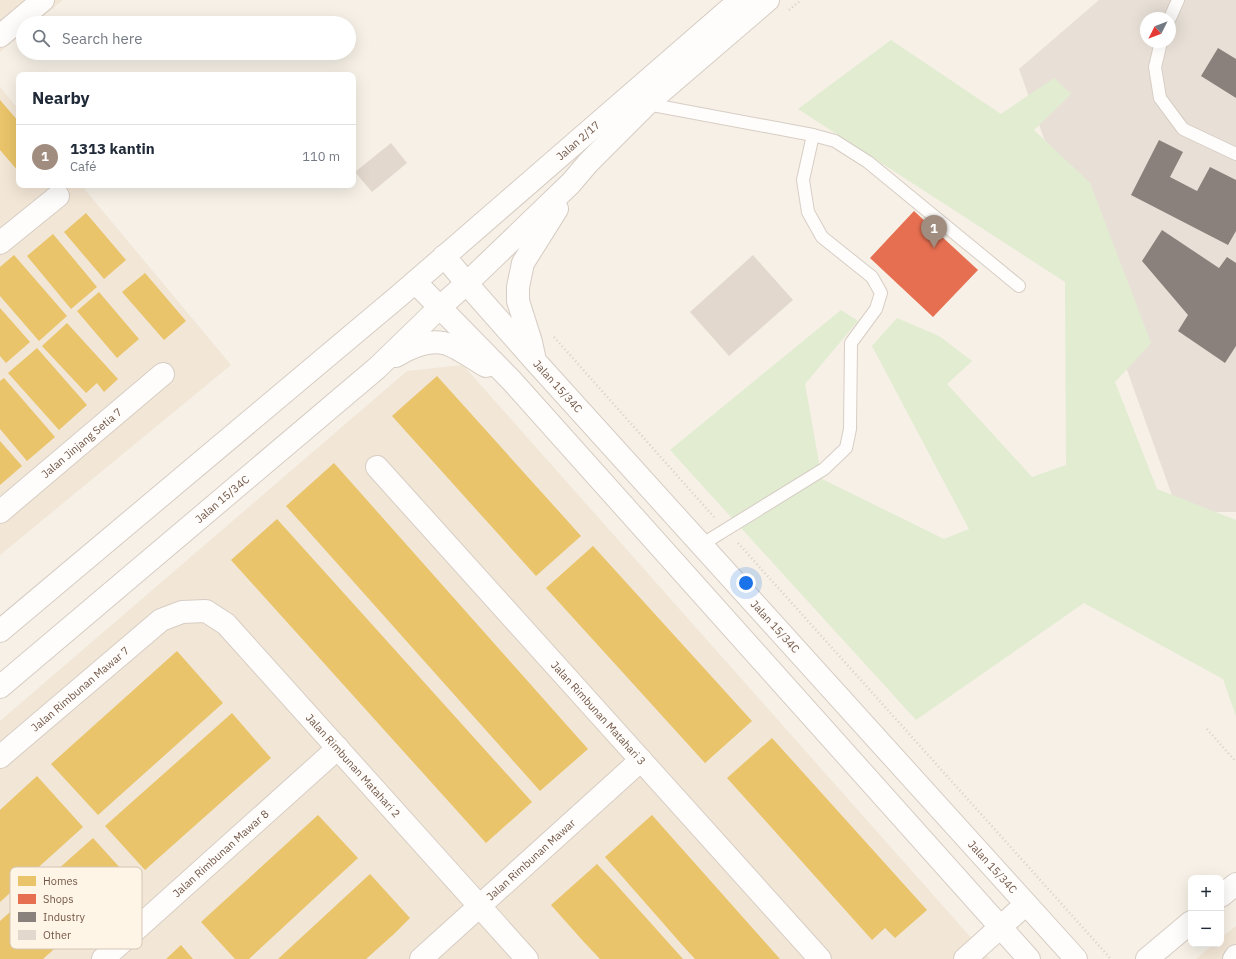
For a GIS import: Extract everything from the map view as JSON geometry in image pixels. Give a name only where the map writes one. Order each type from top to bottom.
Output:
[{"type":"street","points":[[24,16],[43,0]]},
{"type":"street","name":"Jalan 2/17","points":[[415,282],[740,0]]},
{"type":"street","name":"Jalan 2/17","points":[[571,183],[588,163],[647,104],[776,7]]},
{"type":"street","points":[[0,36],[16,23]]},
{"type":"street","points":[[535,361],[531,342],[518,301],[518,287],[523,263],[571,183]]},
{"type":"street","name":"Jalan 15/34C","points":[[0,687],[377,368],[571,183]]},
{"type":"street","points":[[0,243],[58,196]]},
{"type":"street","name":"Jalan 15/34C","points":[[444,256],[535,361],[1076,959]]},
{"type":"street","points":[[0,631],[415,282],[512,381],[1029,959]]},
{"type":"street","points":[[377,368],[406,350],[428,343],[444,343],[459,350],[512,381]]},
{"type":"street","name":"Jalan Jinjang Setia 7","points":[[0,512],[163,374]]},
{"type":"street","name":"Jalan Rimbunan Matahari 3","points":[[377,467],[820,959]]},
{"type":"street","name":"Jalan Rimbunan Matahari 2","points":[[161,620],[182,612],[206,611],[226,624],[528,959]]},
{"type":"street","name":"Jalan Rimbunan Mawar 7","points":[[0,757],[161,620]]},
{"type":"street","name":"Jalan Rimbunan Mawar 8","points":[[142,925],[338,748]]},
{"type":"street","name":"Jalan Rimbunan Mawar","points":[[421,959],[641,760]]},
{"type":"street","points":[[1224,894],[1236,884]]},
{"type":"street","points":[[965,959],[1026,904]]},
{"type":"street","points":[[1148,959],[1188,925]]},
{"type":"street","name":"Jalan Rimbunan Mawar 8","points":[[104,959],[115,949]]},
{"type":"lane","points":[[1173,12],[1178,0]]},
{"type":"lane","points":[[1160,48],[1155,67],[1160,98],[1183,129],[1236,154]]},
{"type":"lane","points":[[647,104],[813,135],[836,141],[868,162],[1018,286]]},
{"type":"lane","points":[[701,545],[824,469],[846,448],[850,429],[851,343],[876,310],[881,293],[872,277],[822,237],[808,212],[803,180],[813,135]]},
{"type":"path","points":[[776,7],[801,0]]},
{"type":"path","points":[[551,334],[1110,959]]},
{"type":"path","points":[[1207,729],[1236,762]]},
{"type":"shaded area","points":[[0,0],[63,0],[44,16],[16,16],[16,39],[0,52]]},
{"type":"shaded area","points":[[1099,0],[1236,0],[1236,512],[1178,512],[1019,69]]},
{"type":"shaded area","points":[[0,87],[16,106],[16,188],[84,188],[231,365],[0,555]]},
{"type":"shaded area","points":[[463,365],[990,959],[0,959],[0,721],[407,371]]},
{"type":"shaded area","points":[[1236,926],[1236,959],[1196,959],[1210,947],[1224,947],[1224,936]]},
{"type":"green space","points":[[891,40],[1001,114],[1054,78],[1071,94],[1034,130],[1090,183],[1151,343],[1115,382],[1157,489],[1236,520],[1236,716],[1223,679],[1084,603],[916,720],[670,450],[841,310],[858,321],[805,384],[822,479],[944,539],[969,529],[872,346],[897,318],[939,336],[972,361],[947,384],[1032,477],[1066,465],[1065,282],[798,109]]},
{"type":"building: Homes","points":[[0,100],[16,119],[16,169],[0,150]]},
{"type":"building: Homes","points":[[86,213],[126,260],[104,279],[64,232]]},
{"type":"building: Homes","points":[[53,234],[97,287],[71,309],[27,256]]},
{"type":"building: Homes","points":[[14,255],[67,316],[39,341],[0,296],[0,267]]},
{"type":"building: Homes","points":[[145,273],[186,321],[164,340],[122,292]]},
{"type":"building: Homes","points":[[99,292],[139,339],[117,358],[77,311]]},
{"type":"building: Homes","points":[[0,308],[30,342],[6,363],[0,356]]},
{"type":"building: Homes","points":[[67,323],[118,379],[104,392],[97,383],[86,393],[42,346]]},
{"type":"building: Homes","points":[[37,348],[87,405],[59,430],[8,373]]},
{"type":"building: Homes","points":[[437,376],[581,536],[536,576],[392,416]]},
{"type":"building: Homes","points":[[4,378],[55,437],[27,461],[0,429],[0,381]]},
{"type":"building: Homes","points":[[0,441],[22,466],[0,485]]},
{"type":"building: Homes","points":[[334,463],[588,749],[540,791],[286,506]]},
{"type":"building: Homes","points":[[277,519],[532,802],[486,843],[231,560]]},
{"type":"building: Homes","points":[[593,546],[752,721],[705,763],[546,588]]},
{"type":"building: Homes","points":[[177,651],[223,703],[98,815],[51,764]]},
{"type":"building: Homes","points":[[232,713],[271,758],[145,870],[105,826]]},
{"type":"building: Homes","points":[[772,738],[927,910],[895,938],[885,928],[872,940],[727,778]]},
{"type":"building: Homes","points":[[37,776],[83,827],[39,867],[10,867],[10,893],[0,902],[0,810]]},
{"type":"building: Homes","points":[[318,815],[358,858],[249,959],[235,959],[201,922]]},
{"type":"building: Homes","points":[[652,815],[780,959],[695,959],[684,947],[605,857]]},
{"type":"building: Homes","points":[[93,838],[119,867],[61,867]]},
{"type":"building: Homes","points":[[597,864],[683,959],[600,959],[583,941],[551,905]]},
{"type":"building: Homes","points":[[370,874],[410,918],[394,934],[366,959],[278,959]]},
{"type":"building: Homes","points":[[10,912],[10,949],[54,949],[43,959],[0,959],[0,921]]},
{"type":"building: Homes","points":[[181,945],[193,959],[166,959]]},
{"type":"building: Shops","points":[[914,211],[978,270],[933,317],[870,258]]},
{"type":"building: Industry","points":[[1218,48],[1236,59],[1236,98],[1201,76]]},
{"type":"building: Industry","points":[[1159,140],[1183,152],[1170,177],[1197,191],[1210,167],[1236,180],[1236,231],[1228,245],[1131,195]]},
{"type":"building: Industry","points":[[1162,230],[1219,268],[1227,257],[1236,263],[1236,346],[1225,363],[1178,331],[1188,315],[1142,261]]},
{"type":"building: Other","points":[[391,143],[407,163],[372,192],[356,173],[356,171]]},
{"type":"building: Other","points":[[753,255],[793,300],[729,356],[690,312]]},
{"type":"place","name":"1313 kantin","points":[[934,248]]}]
